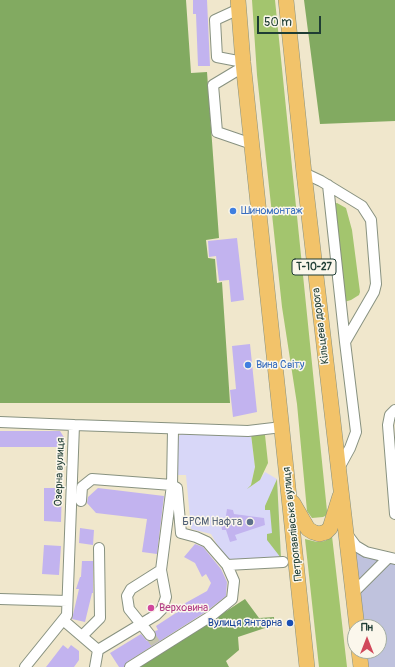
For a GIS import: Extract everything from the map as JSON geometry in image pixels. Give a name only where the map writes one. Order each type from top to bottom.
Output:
[{"type":"highway","name":"Кільцева дорога","points":[[286,0],[304,173],[356,619]]},
{"type":"highway","points":[[238,4],[252,144]]},
{"type":"highway","name":"Петропавлівська вулиця","points":[[252,144],[307,667]]},
{"type":"highway","points":[[290,499],[308,529],[319,534],[326,532],[330,528],[341,492]]},
{"type":"street","points":[[238,4],[215,20],[217,58],[243,65]]},
{"type":"street","points":[[243,65],[213,85],[217,132],[252,144]]},
{"type":"street","points":[[304,173],[328,185],[362,206],[371,220],[376,284],[374,292],[345,342]]},
{"type":"street","points":[[328,185],[356,432],[350,448],[338,470]]},
{"type":"street","points":[[395,410],[390,415],[388,425],[395,514]]},
{"type":"street","points":[[0,422],[74,425]]},
{"type":"street","name":"Озерна вулиця","points":[[64,620],[67,615],[74,425],[172,430],[248,431],[282,426]]},
{"type":"street","points":[[94,667],[98,650],[141,625],[162,609],[166,597],[161,570],[172,485],[172,430]]},
{"type":"street","points":[[81,501],[82,487],[92,479],[172,485],[177,488],[181,533],[196,537],[206,542],[227,565],[234,581],[232,599],[210,616],[158,647],[130,667]]},
{"type":"street","points":[[346,533],[356,546],[366,552],[392,559]]},
{"type":"street","points":[[82,636],[100,618],[99,548]]},
{"type":"street","points":[[353,593],[392,559]]},
{"type":"street","points":[[227,565],[283,562]]},
{"type":"street","points":[[150,635],[128,609],[127,596],[131,588],[161,570]]},
{"type":"street","points":[[0,599],[67,601]]},
{"type":"street","points":[[25,667],[64,620],[98,650]]},
{"type":"shaded area","points":[[182,433],[251,434],[255,467],[251,485],[248,488],[260,480],[265,472],[277,479],[281,558],[275,561],[230,559],[223,555],[211,534],[191,529],[186,475],[175,475],[176,439]]},
{"type":"shaded area","points":[[346,533],[356,546],[395,559],[395,667],[361,667],[360,659],[387,659],[387,619],[356,619]]},
{"type":"green space","points":[[0,0],[186,0],[191,73],[207,72],[219,238],[206,240],[208,258],[215,259],[217,283],[222,282],[230,403],[0,403]]},
{"type":"green space","points":[[252,0],[275,0],[327,511],[327,515],[323,517],[312,518],[307,511],[297,404],[282,307],[257,75]]},
{"type":"green space","points":[[304,0],[395,0],[395,121],[320,124]]},
{"type":"green space","points":[[337,203],[346,208],[352,230],[360,292],[359,295],[351,300],[344,302],[334,204]]},
{"type":"green space","points":[[251,434],[265,435],[268,463],[260,480],[247,489],[251,485],[255,467]]},
{"type":"green space","points":[[277,479],[281,558],[267,540],[267,534],[272,533],[270,510],[265,510],[265,506]]},
{"type":"green space","points":[[332,536],[347,667],[319,667],[305,539],[317,542],[325,541]]},
{"type":"green space","points":[[245,599],[259,618],[274,617],[274,625],[238,637],[239,650],[226,661],[229,667],[140,667]]},
{"type":"building","points":[[193,0],[207,0],[210,66],[198,66],[196,14],[193,14]]},
{"type":"building","points":[[237,238],[244,300],[231,302],[229,280],[219,281],[216,256],[209,257],[208,241]]},
{"type":"building","points":[[250,344],[257,412],[233,417],[230,390],[236,389],[232,346]]},
{"type":"building","points":[[0,431],[60,431],[65,439],[65,447],[0,447]]},
{"type":"building","points":[[44,488],[62,488],[61,522],[44,521]]},
{"type":"building","points":[[98,488],[164,496],[157,554],[142,552],[147,519],[96,513],[87,503],[88,497]]},
{"type":"building","points":[[227,509],[233,510],[234,514],[264,518],[265,525],[235,535],[237,540],[230,542],[226,530],[222,530],[221,522],[225,522]]},
{"type":"building","points":[[80,528],[94,530],[93,545],[79,543]]},
{"type":"building","points":[[195,544],[203,547],[221,569],[227,582],[226,596],[207,611],[127,662],[124,667],[119,667],[110,653],[141,634],[147,641],[154,640],[156,637],[155,631],[158,630],[156,626],[182,609],[180,606],[207,591],[211,583],[206,574],[202,577],[195,563],[184,557]]},
{"type":"building","points":[[44,545],[61,546],[59,575],[42,574]]},
{"type":"building","points":[[82,561],[93,561],[93,593],[85,622],[72,619],[79,589],[76,589],[81,577]]},
{"type":"building","points":[[63,645],[68,649],[71,645],[79,651],[79,660],[74,667],[46,667]]},
{"type":"tunnel","points":[[150,635],[157,646]]},
{"type":"place","name":"Шиномонтаж","points":[[233,211]]},
{"type":"place","name":"Вина Світу","points":[[248,365]]},
{"type":"place","name":"БРСМ Нафта","points":[[250,522]]},
{"type":"place","name":"Верховина","points":[[151,608]]},
{"type":"place","name":"Вулиця Янтарна","points":[[290,623]]}]
